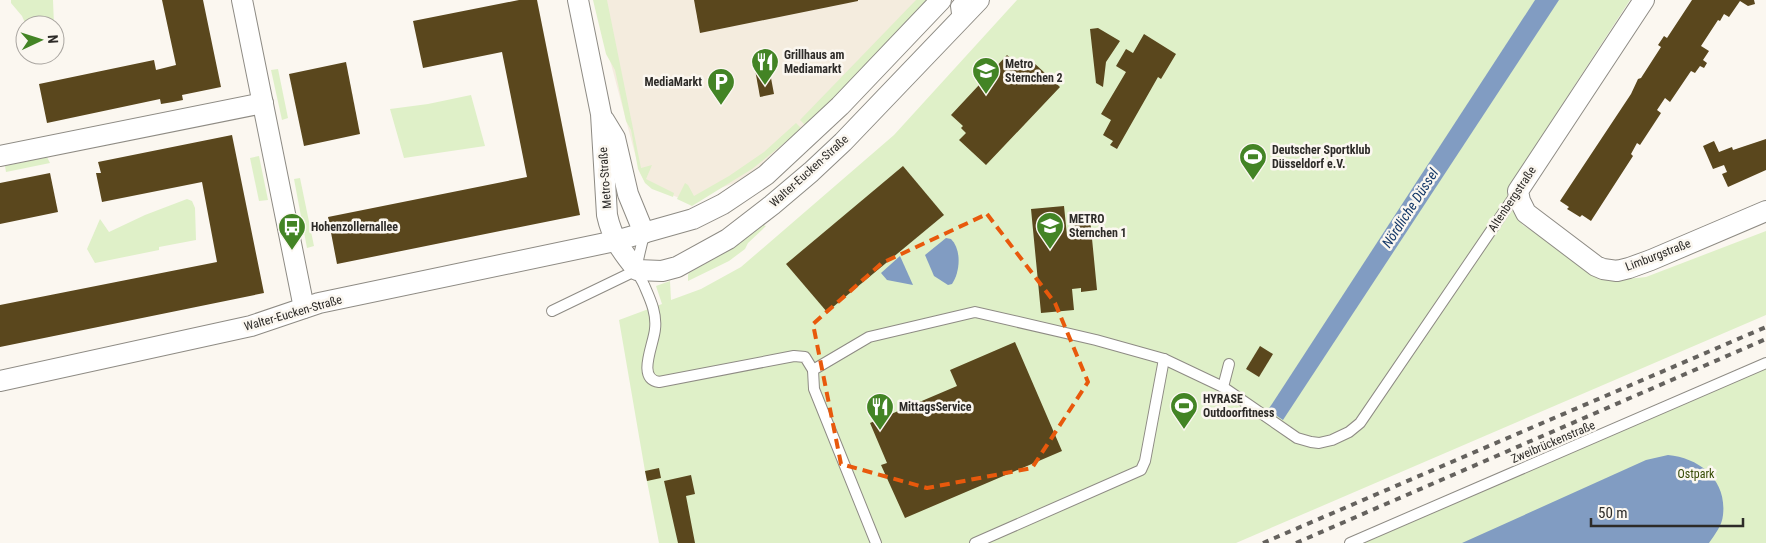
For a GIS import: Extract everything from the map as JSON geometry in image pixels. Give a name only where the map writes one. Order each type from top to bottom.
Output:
[{"type":"street","points":[[242,0],[304,308]]},
{"type":"street","name":"Metro-Straße","points":[[578,0],[600,114],[607,215],[615,241]]},
{"type":"street","name":"Walter-Eucken-Straße","points":[[0,381],[251,326],[318,303],[615,241],[694,219],[723,204],[766,175],[840,106],[941,0]]},
{"type":"street","name":"Walter-Eucken-Straße","points":[[637,270],[662,271],[677,266],[728,239],[743,228],[811,172],[843,142],[979,0]]},
{"type":"street","name":"Altenbergstraße","points":[[1518,191],[1644,0]]},
{"type":"street","points":[[0,156],[263,103]]},
{"type":"street","name":"Metro-Straße","points":[[600,114],[615,138],[628,194],[644,233]]},
{"type":"street","name":"Limburgstraße","points":[[1518,191],[1520,201],[1526,213],[1596,266],[1617,271],[1651,260],[1766,211]]},
{"type":"street","points":[[615,241],[637,270]]},
{"type":"lane","points":[[958,22],[956,6],[961,0]]},
{"type":"lane","name":"Altenbergstraße","points":[[813,370],[869,337],[975,312],[1096,340],[1164,359],[1223,387],[1296,438],[1319,443],[1332,440],[1349,432],[1360,423],[1518,191]]},
{"type":"lane","points":[[644,233],[637,270],[653,306],[656,320],[647,367],[648,376],[653,381],[659,382],[794,356],[805,357],[813,370],[814,388],[876,543]]},
{"type":"lane","points":[[552,311],[637,270]]},
{"type":"lane","points":[[976,543],[1141,470],[1145,461],[1164,359]]},
{"type":"lane","name":"Zweibrückenstraße","points":[[1350,543],[1766,363]]},
{"type":"lane","points":[[1223,387],[1229,364]]},
{"type":"highlighted area","points":[[987,214],[1055,303],[1088,382],[1032,468],[927,488],[841,464],[813,324],[882,263]]},
{"type":"shaded area","name":"MediaMarkt","points":[[594,0],[936,0],[764,173],[694,197],[679,198],[649,185],[639,169]]},
{"type":"green space","points":[[11,0],[53,0],[54,15],[21,15],[11,3]]},
{"type":"green space","points":[[593,0],[607,0],[641,168],[652,165],[646,179],[674,193],[673,197],[652,189],[645,183],[638,169],[631,130],[626,121],[615,70],[606,54]]},
{"type":"green space","points":[[916,0],[929,0],[853,80],[805,125],[800,120]]},
{"type":"green space","points":[[1017,0],[1630,0],[1513,180],[1511,198],[1513,209],[1523,225],[1601,276],[1627,279],[1646,277],[1766,231],[1766,315],[1236,543],[659,543],[619,320],[662,304],[656,286],[670,281],[671,300],[701,289],[741,267],[894,135]]},
{"type":"green space","points":[[278,69],[288,118],[282,120],[271,70]]},
{"type":"green space","points":[[471,95],[485,146],[404,158],[390,109],[428,104]]},
{"type":"green space","points":[[796,123],[802,129],[752,169],[692,206],[677,199],[685,183],[694,196],[729,176],[764,152]]},
{"type":"green space","points":[[259,156],[268,200],[259,201],[250,158]]},
{"type":"green space","points":[[47,157],[50,163],[6,172],[5,166]]},
{"type":"green space","points":[[300,178],[314,246],[307,248],[294,179]]},
{"type":"green space","points":[[187,199],[192,201],[195,208],[196,240],[159,247],[159,250],[95,263],[87,249],[100,219],[109,232],[145,215]]},
{"type":"green space","points":[[763,225],[766,226],[748,243],[745,249],[729,261],[688,281],[689,273],[726,252]]},
{"type":"green space","name":"Ostpark","points":[[1766,367],[1766,543],[1356,543]]},
{"type":"water","name":"Nördliche Düssel","points":[[1535,0],[1559,0],[1283,420],[1268,410]]},
{"type":"water","points":[[946,238],[951,239],[955,244],[959,261],[955,279],[952,284],[948,285],[934,276],[925,255]]},
{"type":"water","points":[[900,256],[913,285],[887,280],[881,273]]},
{"type":"water","points":[[1668,455],[1680,457],[1701,466],[1716,481],[1721,491],[1723,515],[1718,530],[1709,543],[1462,543],[1646,460]]},
{"type":"building","points":[[162,0],[203,0],[221,87],[182,95],[183,100],[161,104],[160,99],[47,123],[39,84],[154,60],[156,70],[176,65]]},
{"type":"building","points":[[519,0],[537,0],[580,215],[337,264],[328,217],[527,177],[502,52],[423,68],[413,21]]},
{"type":"building","points":[[694,0],[858,0],[858,1],[700,33]]},
{"type":"building","points":[[1692,0],[1754,0],[1755,4],[1748,6],[1740,1],[1729,17],[1724,14],[1720,21],[1718,20],[1701,46],[1709,51],[1703,60],[1707,63],[1704,68],[1700,66],[1695,73],[1691,71],[1670,102],[1665,98],[1657,110],[1661,113],[1640,145],[1637,143],[1631,154],[1633,156],[1591,221],[1582,215],[1580,217],[1567,209],[1569,207],[1560,201],[1631,94],[1638,79],[1641,78],[1661,47],[1658,45],[1664,36],[1667,38]]},
{"type":"building","points":[[1098,28],[1120,41],[1106,62],[1103,87],[1096,83],[1090,29]]},
{"type":"building","points":[[1144,34],[1176,54],[1161,79],[1158,77],[1117,149],[1110,145],[1113,141],[1103,135],[1111,120],[1101,114],[1126,72],[1116,66],[1126,49],[1133,53]]},
{"type":"building","points":[[1007,55],[1024,71],[1033,62],[1060,87],[986,165],[959,140],[966,133],[961,128],[963,126],[951,115]]},
{"type":"building","points":[[346,62],[360,134],[304,146],[289,74]]},
{"type":"building","points":[[768,62],[774,94],[760,97],[754,64]]},
{"type":"building","points":[[232,135],[264,293],[0,347],[0,305],[217,262],[202,182],[102,202],[96,173],[101,173],[98,162]]},
{"type":"building","points":[[1766,139],[1766,170],[1728,187],[1722,174],[1727,172],[1724,165],[1713,169],[1703,146],[1714,141],[1719,152],[1732,147],[1733,150]]},
{"type":"building","points":[[903,166],[944,215],[827,312],[786,264]]},
{"type":"building","points":[[50,173],[58,212],[0,224],[0,183]]},
{"type":"building","points":[[1064,206],[1067,236],[1076,236],[1074,220],[1090,218],[1097,290],[1081,292],[1081,288],[1072,289],[1074,310],[1041,313],[1031,209]]},
{"type":"building","points":[[1015,342],[1062,451],[905,518],[881,465],[887,463],[870,423],[957,386],[950,370]]},
{"type":"building","points":[[1260,346],[1273,354],[1259,377],[1246,369]]},
{"type":"building","points":[[659,468],[661,478],[647,481],[645,471]]},
{"type":"building","points":[[691,475],[695,494],[686,496],[695,543],[678,543],[664,481]]},
{"type":"railway","points":[[1263,543],[1766,327]]},
{"type":"railway","points":[[1296,543],[1766,339]]},
{"type":"place","name":"Grillhaus am Mediamarkt","points":[[765,86]]},
{"type":"place","name":"Metro Sternchen 2","points":[[986,95]]},
{"type":"place","name":"MediaMarkt","points":[[721,106]]},
{"type":"place","name":"Deutscher Sportklub Düsseldorf e.V.","points":[[1253,181]]},
{"type":"place","name":"METRO Sternchen 1","points":[[1050,250]]},
{"type":"place","name":"Hohenzollernallee","points":[[292,251]]},
{"type":"place","name":"HYRASE Outdoorfitness","points":[[1184,430]]},
{"type":"place","name":"MittagsService","points":[[880,431]]}]
